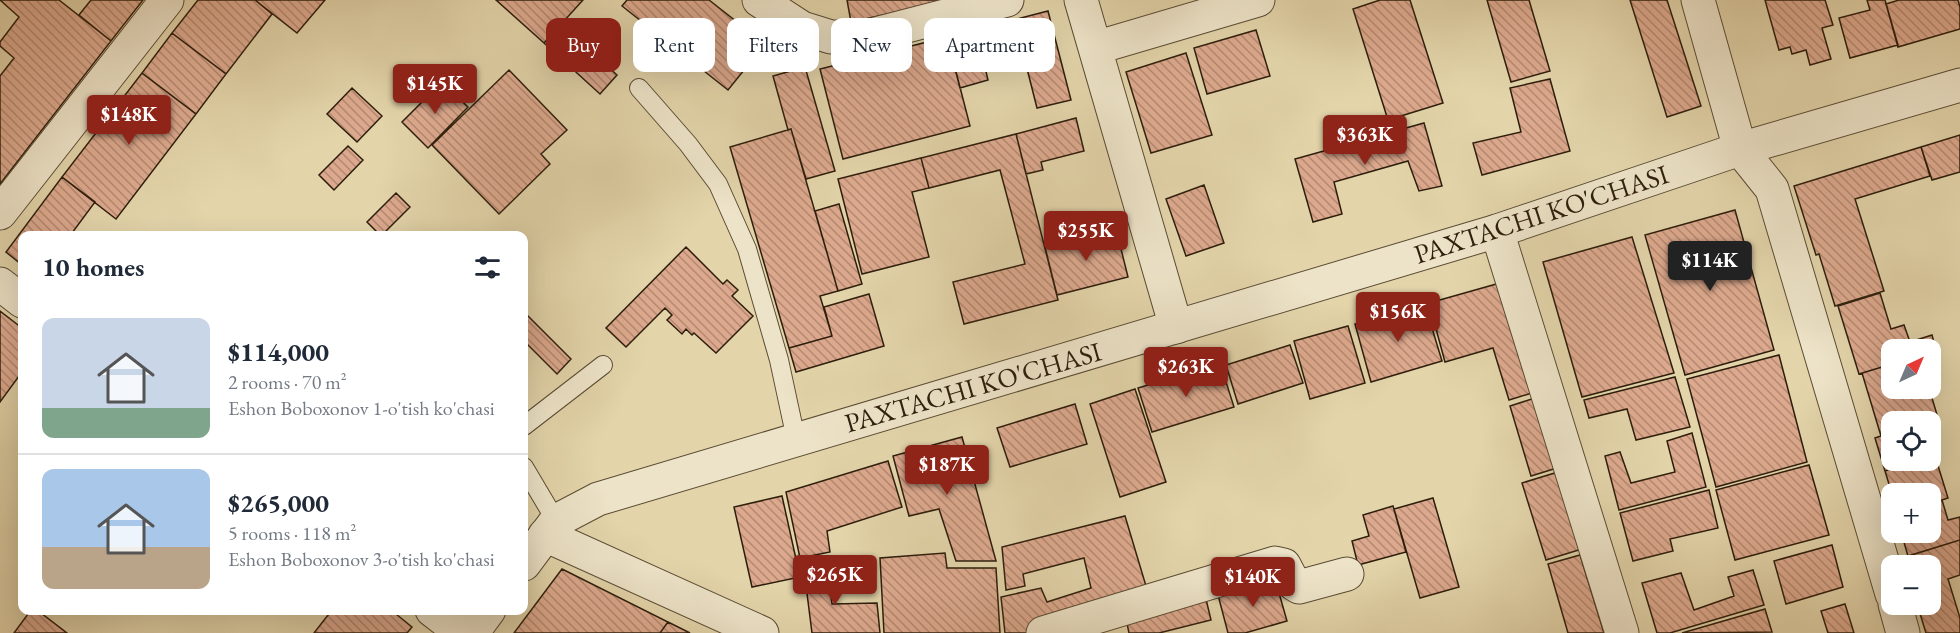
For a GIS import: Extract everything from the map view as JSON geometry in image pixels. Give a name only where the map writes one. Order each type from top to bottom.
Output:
[{"type":"street","points":[[0,213],[166,0]]},
{"type":"street","points":[[759,0],[802,28],[831,37],[864,37],[1007,0]]},
{"type":"street","points":[[1081,0],[1176,327]]},
{"type":"street","points":[[1095,48],[1258,0]]},
{"type":"street","points":[[1698,0],[1740,148],[1772,189],[1881,557]]},
{"type":"street","name":"PAXTACHI KO'CHASI","points":[[528,559],[551,528],[598,499],[1497,231],[1740,148],[1960,85]]},
{"type":"street","points":[[1497,231],[1622,633]]},
{"type":"street","points":[[0,284],[18,298]]},
{"type":"street","points":[[551,528],[762,633]]},
{"type":"street","points":[[1043,633],[1275,563],[1284,565],[1294,584],[1299,587],[1347,574]]},
{"type":"street","points":[[439,615],[462,633]]},
{"type":"street","points":[[472,633],[485,615]]},
{"type":"street","points":[[1898,615],[1903,633]]},
{"type":"lane","points":[[639,88],[688,144],[718,184],[747,249],[779,360],[796,439]]},
{"type":"lane","points":[[528,423],[603,365]]},
{"type":"lane","points":[[528,476],[551,528]]},
{"type":"building","points":[[0,0],[59,0],[111,41],[0,184],[0,76],[14,58],[0,46],[0,42],[19,17]]},
{"type":"building","points":[[91,0],[143,0],[111,41],[79,15]]},
{"type":"building","points":[[198,0],[255,0],[272,14],[226,74],[172,33]]},
{"type":"building","points":[[255,0],[325,0],[297,33]]},
{"type":"building","points":[[496,0],[583,0],[567,18],[546,18],[546,41],[544,43]]},
{"type":"building","points":[[627,0],[709,0],[732,18],[727,18],[727,72],[742,72],[728,90],[705,72],[715,72],[715,18],[637,18],[622,6]]},
{"type":"building","points":[[847,0],[952,0],[869,18],[850,18]]},
{"type":"building","points":[[1380,0],[1410,0],[1443,103],[1388,120],[1353,9]]},
{"type":"building","points":[[1487,0],[1529,0],[1550,71],[1511,82]]},
{"type":"building","points":[[1630,0],[1667,0],[1701,106],[1667,117]]},
{"type":"building","points":[[1765,0],[1825,0],[1833,25],[1822,28],[1831,59],[1810,65],[1806,50],[1792,54],[1790,47],[1779,50]]},
{"type":"building","points":[[1867,0],[1885,0],[1898,45],[1850,58],[1839,18],[1870,10]]},
{"type":"building","points":[[1899,0],[1958,0],[1960,29],[1898,47],[1886,4]]},
{"type":"building","points":[[1048,11],[1050,18],[1021,18]]},
{"type":"building","points":[[1256,30],[1270,76],[1207,94],[1194,48]]},
{"type":"building","points":[[172,33],[226,74],[196,114],[142,73]]},
{"type":"building","points":[[1055,38],[1071,100],[1037,108],[1028,72],[1055,72]]},
{"type":"building","points":[[924,43],[924,72],[956,72],[970,126],[843,159],[820,69],[831,66],[831,72],[912,72],[912,46]]},
{"type":"building","points":[[1186,53],[1212,135],[1151,153],[1126,72]]},
{"type":"building","points":[[509,70],[567,130],[541,154],[550,164],[499,214],[432,145]]},
{"type":"building","points":[[576,72],[614,72],[617,75],[600,94]]},
{"type":"building","points":[[787,72],[806,72],[835,171],[806,179],[791,129],[788,130],[773,76]]},
{"type":"building","points":[[956,72],[986,72],[988,80],[960,88]]},
{"type":"building","points":[[142,73],[196,114],[116,219],[62,177]]},
{"type":"building","points":[[1550,79],[1570,151],[1482,175],[1473,143],[1521,132],[1510,88]]},
{"type":"building","points":[[442,82],[468,107],[428,148],[402,122]]},
{"type":"building","points":[[352,88],[382,116],[357,142],[327,114]]},
{"type":"building","points":[[1076,118],[1084,151],[1041,162],[1043,170],[1026,174],[1016,134]]},
{"type":"building","points":[[1424,123],[1442,186],[1419,191],[1408,161],[1334,182],[1342,214],[1313,222],[1295,159]]},
{"type":"building","points":[[791,129],[838,291],[820,296],[832,336],[789,348],[730,147]]},
{"type":"building","points":[[1016,134],[1058,300],[964,324],[953,282],[1025,264],[1000,170],[929,188],[921,158]]},
{"type":"building","points":[[1960,135],[1960,172],[1932,180],[1921,147]]},
{"type":"building","points":[[348,146],[363,160],[334,190],[319,175]]},
{"type":"building","points":[[1921,147],[1930,176],[1855,199],[1884,291],[1835,306],[1794,186]]},
{"type":"building","points":[[921,158],[929,188],[912,192],[929,257],[862,274],[838,179]]},
{"type":"building","points":[[62,177],[95,202],[73,231],[22,231]]},
{"type":"building","points":[[1204,185],[1224,243],[1186,256],[1166,199]]},
{"type":"building","points":[[396,193],[410,207],[386,231],[376,231],[367,222]]},
{"type":"building","points":[[839,204],[862,284],[838,291],[815,211]]},
{"type":"building","points":[[1735,210],[1774,350],[1685,375],[1645,235]]},
{"type":"building","points":[[1116,229],[1128,277],[1057,295],[1045,247]]},
{"type":"building","points":[[18,236],[18,262],[6,252]]},
{"type":"building","points":[[1632,237],[1674,373],[1582,397],[1543,262]]},
{"type":"building","points":[[686,247],[723,284],[727,280],[738,290],[732,296],[753,316],[716,353],[694,333],[692,335],[686,329],[682,334],[667,320],[672,315],[665,308],[626,347],[606,328]]},
{"type":"building","points":[[1500,283],[1532,393],[1509,400],[1493,348],[1445,362],[1429,303]]},
{"type":"building","points":[[1880,293],[1891,329],[1904,325],[1909,339],[1881,339],[1881,367],[1859,374],[1838,306]]},
{"type":"building","points":[[869,294],[884,346],[796,372],[789,348],[832,336],[824,307]]},
{"type":"building","points":[[1425,305],[1442,361],[1371,382],[1355,324]]},
{"type":"building","points":[[0,311],[18,325],[18,377],[0,402]]},
{"type":"building","points":[[528,316],[571,359],[557,374],[528,345]]},
{"type":"building","points":[[1348,326],[1365,383],[1310,399],[1294,341]]},
{"type":"building","points":[[1932,335],[1933,339],[1919,339]]},
{"type":"building","points":[[1290,345],[1303,383],[1238,404],[1226,365]]},
{"type":"building","points":[[1779,355],[1807,462],[1716,487],[1687,379]]},
{"type":"building","points":[[1220,363],[1234,407],[1152,432],[1138,388]]},
{"type":"building","points":[[1881,367],[1881,399],[1932,399],[1936,411],[1881,411],[1881,436],[1862,373]]},
{"type":"building","points":[[1675,377],[1690,427],[1636,440],[1627,409],[1589,418],[1584,400]]},
{"type":"building","points":[[1135,389],[1166,482],[1120,497],[1090,404]]},
{"type":"building","points":[[1535,398],[1557,468],[1531,476],[1510,406]]},
{"type":"building","points":[[1075,404],[1087,444],[1010,467],[997,428]]},
{"type":"building","points":[[1692,433],[1706,487],[1619,510],[1605,456],[1620,452],[1631,483],[1675,472],[1667,441]]},
{"type":"building","points":[[1881,436],[1881,458],[1875,438]]},
{"type":"building","points":[[962,437],[996,561],[956,561],[939,509],[909,516],[893,456]]},
{"type":"building","points":[[888,461],[902,507],[827,531],[830,552],[800,558],[786,492]]},
{"type":"building","points":[[1809,465],[1829,535],[1735,560],[1716,490]]},
{"type":"building","points":[[1885,471],[1940,471],[1948,498],[1941,500],[1941,483],[1889,483]]},
{"type":"building","points":[[1558,472],[1582,549],[1546,560],[1522,483]]},
{"type":"building","points":[[1709,490],[1718,528],[1670,539],[1673,551],[1633,561],[1620,513]]},
{"type":"building","points":[[782,496],[800,577],[752,587],[734,507]]},
{"type":"building","points":[[1433,498],[1459,587],[1420,598],[1394,509]]},
{"type":"building","points":[[1941,500],[1948,520],[1960,517],[1960,540],[1908,555],[1904,543],[1941,543]]},
{"type":"building","points":[[1393,506],[1406,552],[1358,565],[1352,541],[1369,536],[1363,515]]},
{"type":"building","points":[[1125,516],[1149,596],[1031,633],[1005,633],[1001,597],[1041,588],[1047,602],[1091,588],[1084,558],[1023,574],[1025,586],[1006,590],[1002,547]]},
{"type":"building","points":[[1960,540],[1960,575],[1948,579],[1960,618],[1960,633],[1926,633],[1920,615],[1941,615],[1941,555],[1912,555]]},
{"type":"building","points":[[1832,545],[1843,587],[1786,604],[1774,561]]},
{"type":"building","points":[[945,553],[947,568],[996,568],[1000,633],[884,633],[880,558]]},
{"type":"building","points":[[1580,555],[1604,633],[1568,633],[1548,564]]},
{"type":"building","points":[[826,559],[832,604],[877,603],[880,633],[812,633],[803,562]]},
{"type":"building","points":[[562,569],[668,622],[660,633],[514,633]]},
{"type":"building","points":[[1753,570],[1764,605],[1670,633],[1657,633],[1642,583],[1681,573],[1694,610],[1734,596],[1728,577]]},
{"type":"building","points":[[1275,579],[1287,621],[1245,633],[1228,633],[1218,595]]},
{"type":"building","points":[[1205,595],[1211,620],[1159,633],[1129,633],[1125,614]]},
{"type":"building","points":[[1845,604],[1854,633],[1828,633],[1821,611]]},
{"type":"building","points":[[1765,609],[1772,632],[1682,633]]},
{"type":"building","points":[[27,615],[44,615],[67,633],[14,633]]},
{"type":"building","points":[[328,615],[397,615],[412,627],[407,633],[314,633]]},
{"type":"building","points":[[668,622],[690,633],[660,633]]}]
